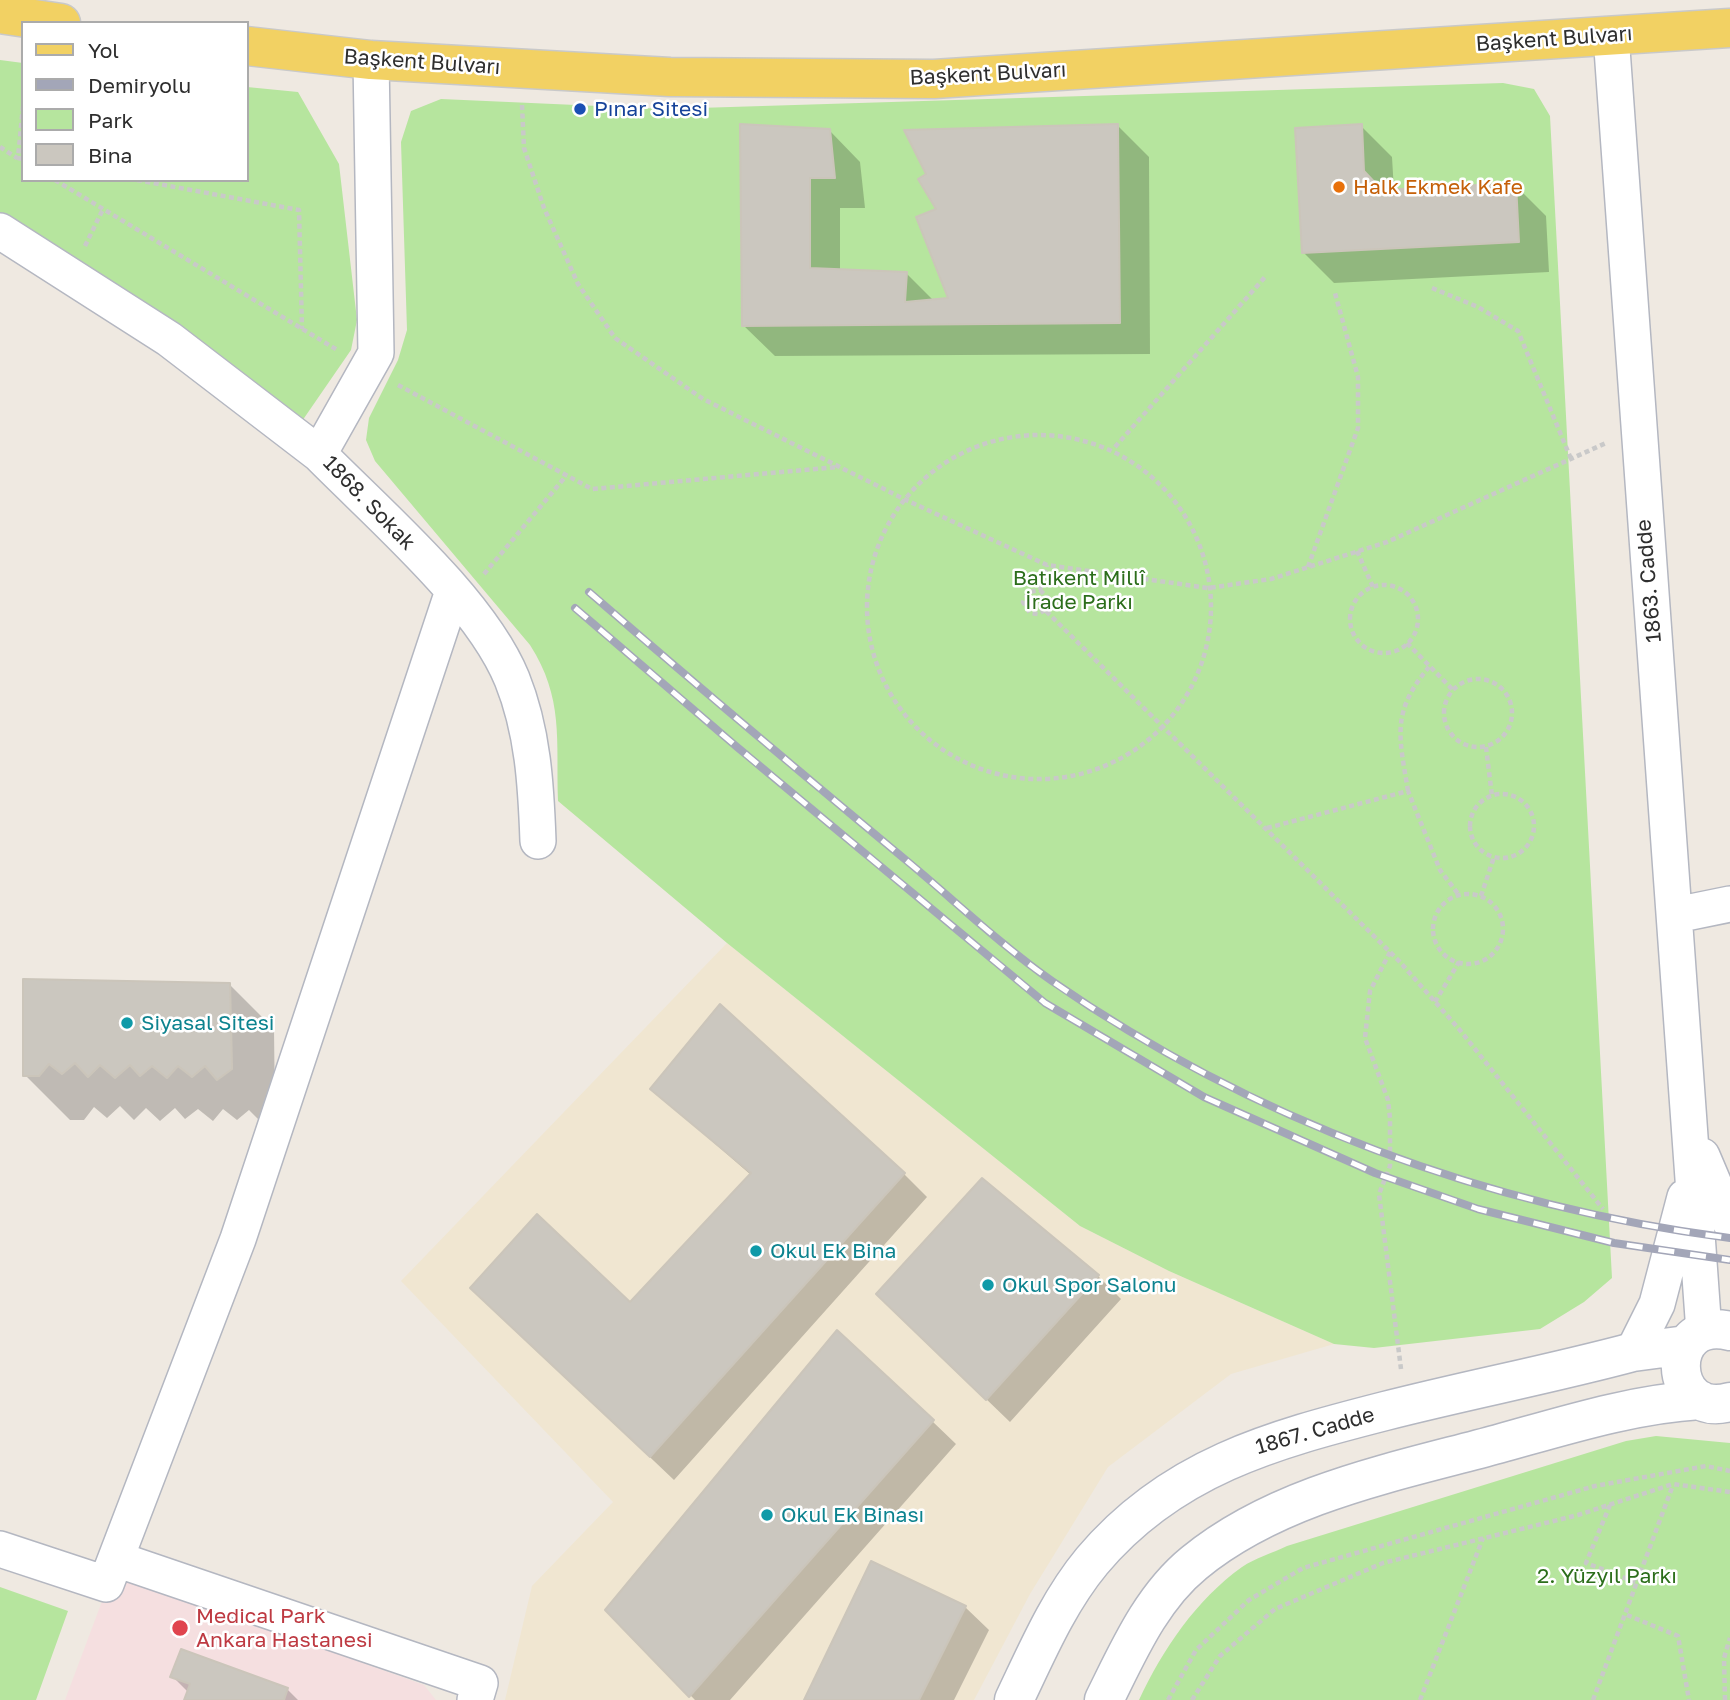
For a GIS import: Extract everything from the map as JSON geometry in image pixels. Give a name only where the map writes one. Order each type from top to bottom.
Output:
[{"type":"main road","points":[[0,14],[47,21]]},
{"type":"main road","name":"Başkent Bulvarı","points":[[248,46],[371,60],[670,77],[934,79],[1730,28]]},
{"type":"street","name":"1863. Cadde","points":[[1611,35],[1637,428],[1690,1127]]},
{"type":"street","name":"1868. Sokak","points":[[371,60],[376,353],[319,454],[457,596],[487,633],[512,678],[535,765],[538,841]]},
{"type":"street","points":[[0,231],[169,340],[319,454]]},
{"type":"street","points":[[0,1549],[106,1584],[238,1239],[457,596]]},
{"type":"street","points":[[1676,915],[1730,904]]},
{"type":"street","points":[[1690,1127],[1730,1222]]},
{"type":"street","points":[[1690,1127],[1706,1336],[1679,1370],[1683,1383],[1715,1401]]},
{"type":"street","points":[[1633,1352],[1657,1304],[1684,1209],[1690,1127]]},
{"type":"street","name":"1867. Cadde","points":[[1014,1700],[1055,1616],[1093,1560],[1130,1524],[1199,1473],[1285,1436],[1706,1336]]},
{"type":"street","points":[[1104,1700],[1133,1641],[1158,1600],[1192,1564],[1238,1532],[1306,1501],[1556,1428],[1656,1405],[1715,1401]]},
{"type":"street","points":[[116,1559],[480,1683],[475,1700]]},
{"type":"path","points":[[520,69],[524,148],[544,208],[578,284],[615,338],[702,399],[906,500],[1047,565],[1208,587],[1271,579],[1387,542],[1637,428]]},
{"type":"path","points":[[0,147],[21,159]]},
{"type":"path","points":[[58,182],[368,369],[592,489],[840,467]]},
{"type":"path","points":[[148,182],[299,210],[302,329]]},
{"type":"path","points":[[1115,447],[1265,277]]},
{"type":"path","points":[[1432,288],[1478,307],[1518,331],[1571,459]]},
{"type":"path","points":[[1308,567],[1358,428],[1358,377],[1335,293]]},
{"type":"path","points":[[1038,435],[1093,438],[1115,447],[1148,469],[1183,509],[1205,559],[1212,614],[1200,668],[1173,716],[1132,753],[1081,775],[1023,779],[966,764],[918,732],[883,685],[866,629],[869,571],[891,517],[930,473],[981,445],[1038,435]]},
{"type":"path","points":[[457,596],[566,475]]},
{"type":"path","points":[[1357,551],[1373,587]]},
{"type":"path","points":[[1040,590],[1047,565]]},
{"type":"path","points":[[1394,586],[1411,599],[1418,619],[1416,629],[1407,643],[1391,652],[1380,653],[1368,650],[1352,633],[1351,610],[1363,592],[1373,587],[1394,586]]},
{"type":"path","points":[[1040,590],[1048,598],[1045,610]]},
{"type":"path","points":[[1040,590],[1026,594],[1024,606],[1034,614],[1045,610]]},
{"type":"path","points":[[1045,610],[1390,952],[1435,1002],[1603,1209]]},
{"type":"path","points":[[1407,643],[1453,690]]},
{"type":"path","points":[[1429,667],[1412,687],[1399,717],[1408,791],[1440,870],[1458,895]]},
{"type":"path","points":[[1474,679],[1485,680],[1505,693],[1512,714],[1510,726],[1496,743],[1486,747],[1465,745],[1449,730],[1444,710],[1453,690],[1474,679]]},
{"type":"path","points":[[1486,747],[1492,796]]},
{"type":"path","points":[[1267,828],[1408,791]]},
{"type":"path","points":[[1503,794],[1523,802],[1534,821],[1530,842],[1522,850],[1504,858],[1494,857],[1477,846],[1470,828],[1475,808],[1492,796],[1503,794]]},
{"type":"path","points":[[1481,896],[1494,857]]},
{"type":"path","points":[[1458,895],[1481,896],[1499,911],[1504,934],[1492,955],[1471,964],[1458,962],[1440,949],[1433,929],[1440,908],[1458,895]]},
{"type":"path","points":[[1390,952],[1370,991],[1365,1038],[1388,1100],[1391,1118],[1390,1166],[1379,1194],[1405,1406]]},
{"type":"path","points":[[1435,1002],[1458,962]]},
{"type":"path","points":[[1168,1700],[1196,1650],[1249,1600],[1303,1568],[1595,1486],[1706,1466],[1730,1471]]},
{"type":"path","points":[[1192,1700],[1220,1656],[1275,1608],[1382,1563],[1610,1505],[1673,1484],[1730,1492]]},
{"type":"path","points":[[1593,1700],[1627,1615],[1673,1484]]},
{"type":"path","points":[[1610,1505],[1586,1563],[1638,1583]]},
{"type":"path","points":[[1420,1700],[1483,1538]]},
{"type":"path","points":[[1627,1615],[1678,1636],[1689,1700]]},
{"type":"path","points":[[1725,1700],[1724,1658],[1730,1638]]},
{"type":"shaded area","points":[[727,943],[1080,1226],[1169,1271],[1334,1344],[1231,1374],[1108,1467],[1030,1594],[974,1700],[505,1700],[532,1586],[613,1502],[401,1281]]},
{"type":"shaded area","name":"Medical Park Ankara Hastanesi","points":[[113,1572],[424,1685],[436,1700],[65,1700]]},
{"type":"green space","points":[[0,60],[21,63],[21,182],[248,182],[248,87],[298,92],[339,164],[357,320],[351,350],[300,424],[0,221]]},
{"type":"green space","name":"Batıkent Millî İrade Parkı","points":[[1503,83],[1534,89],[1550,116],[1612,1278],[1584,1302],[1540,1329],[1374,1348],[1334,1344],[1169,1271],[1080,1226],[727,943],[558,801],[556,720],[541,664],[530,645],[375,461],[366,440],[369,418],[398,360],[407,330],[401,142],[411,111],[441,99],[666,109]]},
{"type":"green space","name":"2. Yüzyıl Parkı","points":[[1656,1436],[1730,1443],[1730,1700],[1139,1700],[1182,1627],[1225,1580],[1253,1561],[1287,1546],[1626,1441]]},
{"type":"green space","points":[[0,1587],[68,1611],[36,1700],[0,1700]]},
{"type":"building","points":[[740,124],[830,129],[835,178],[810,178],[810,268],[907,272],[905,302],[948,298],[916,217],[936,209],[918,179],[926,174],[904,130],[1118,124],[1120,323],[742,326]]},
{"type":"building","name":"Halk Ekmek Kafe","points":[[1362,124],[1364,171],[1382,190],[1516,183],[1519,242],[1302,253],[1295,128]]},
{"type":"building","name":"Siyasal Sitesi","points":[[23,979],[230,983],[232,1069],[217,1080],[205,1066],[192,1077],[178,1066],[167,1078],[152,1066],[140,1076],[130,1065],[115,1078],[100,1065],[88,1077],[75,1063],[62,1074],[49,1064],[39,1076],[23,1076]]},
{"type":"building","name":"Okul Ek Bina","points":[[720,1004],[905,1173],[650,1457],[470,1288],[537,1214],[630,1302],[751,1173],[650,1089]]},
{"type":"building","name":"Okul Spor Salonu","points":[[982,1178],[1099,1275],[986,1400],[876,1294]]},
{"type":"building","name":"Okul Ek Binası","points":[[837,1330],[934,1420],[689,1697],[605,1610]]},
{"type":"building","name":"Okul Ek Binası","points":[[871,1561],[966,1606],[919,1700],[804,1700]]},
{"type":"building","points":[[181,1649],[288,1688],[284,1700],[184,1700],[190,1684],[170,1677]]},
{"type":"railway","points":[[589,592],[1015,953],[1052,981],[1129,1031],[1208,1075],[1291,1115],[1376,1150],[1462,1180],[1640,1224],[1730,1238]]},
{"type":"railway","points":[[575,608],[737,747],[1045,1003],[1204,1097],[1375,1173],[1478,1209],[1614,1243],[1730,1260]]},
{"type":"place","name":"Pınar Sitesi","points":[[580,109]]},
{"type":"place","name":"Halk Ekmek Kafe","points":[[1339,187]]},
{"type":"place","name":"Siyasal Sitesi","points":[[127,1023]]},
{"type":"place","name":"Okul Ek Bina","points":[[756,1251]]},
{"type":"place","name":"Okul Spor Salonu","points":[[988,1285]]},
{"type":"place","name":"Okul Ek Binası","points":[[767,1515]]},
{"type":"place","name":"Medical Park Ankara Hastanesi","points":[[180,1628]]}]
